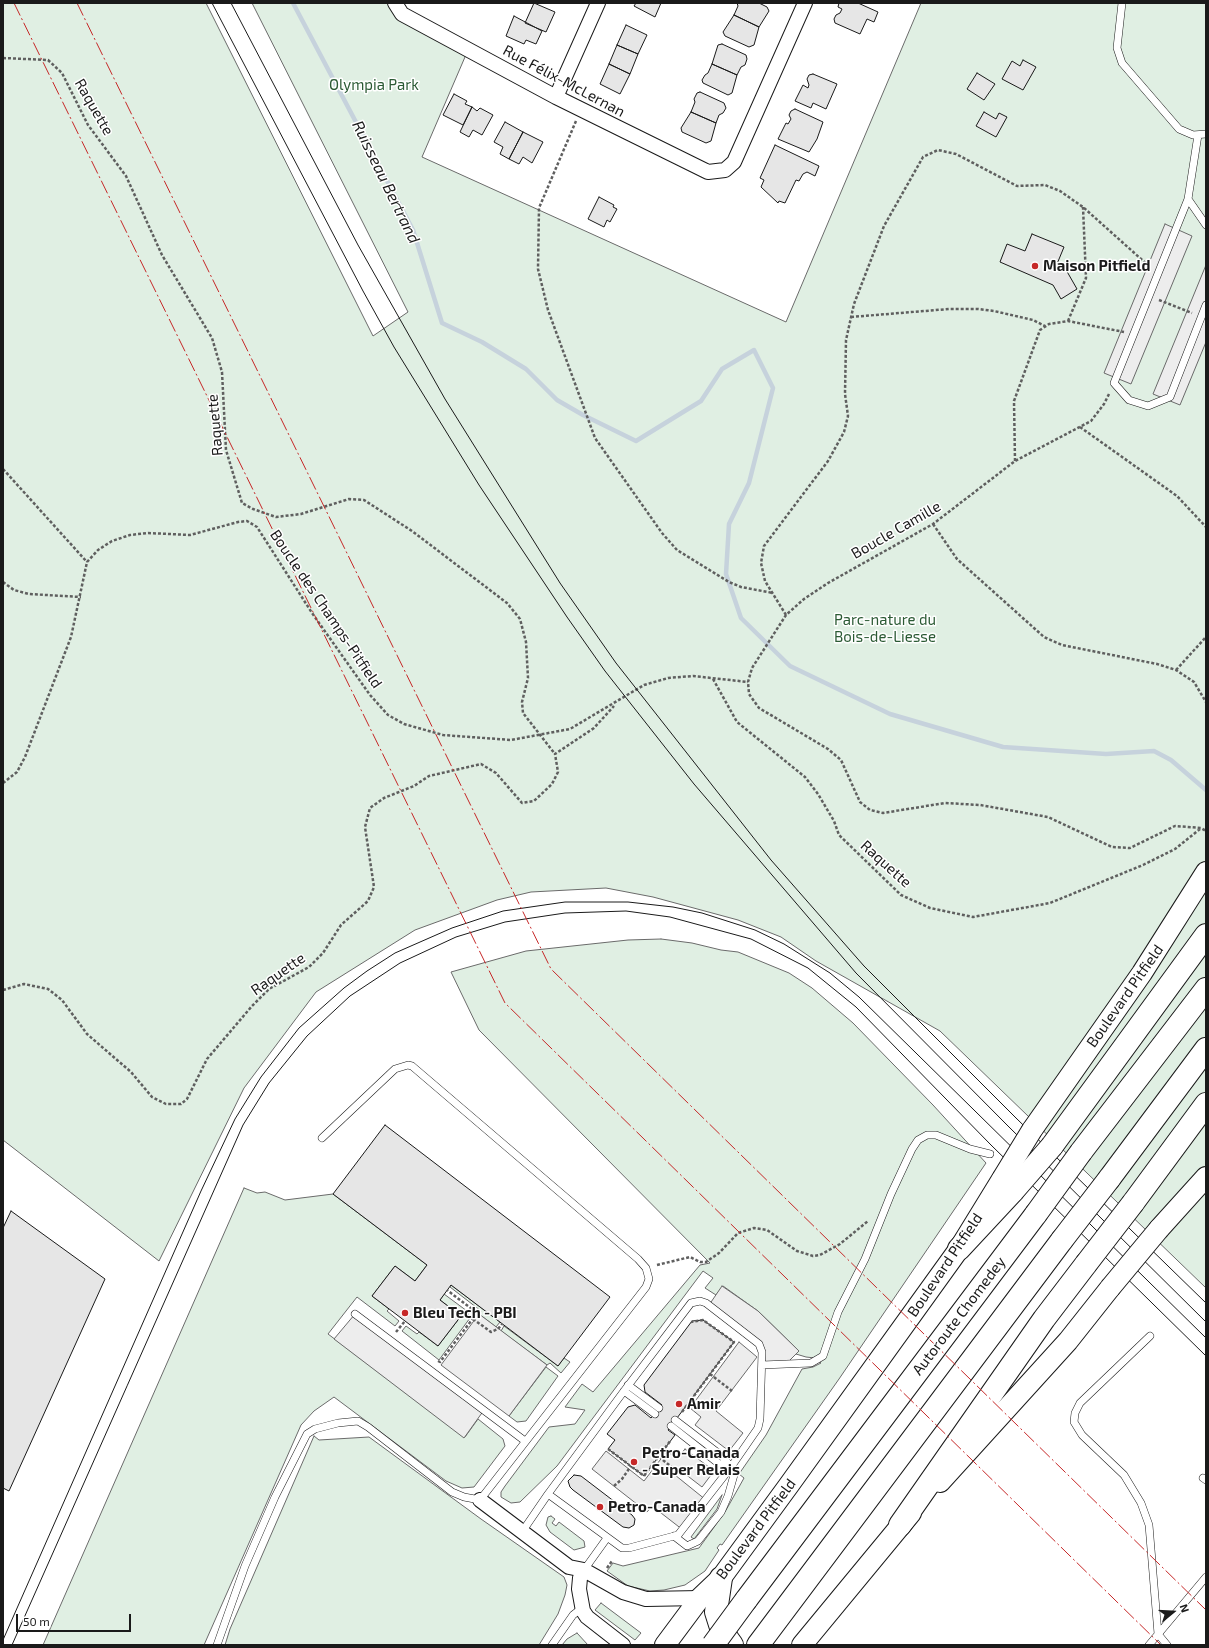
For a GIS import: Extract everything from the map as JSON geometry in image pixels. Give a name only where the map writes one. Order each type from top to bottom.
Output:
[{"type":"highway","points":[[958,1249],[1007,1185],[1062,1133],[1206,935]]},
{"type":"highway","name":"Autoroute Chomedey","points":[[712,1645],[1081,1152],[1206,989]]},
{"type":"highway","points":[[758,1645],[1206,1049]]},
{"type":"highway","points":[[900,1525],[1044,1319],[1206,1104]]},
{"type":"highway","points":[[721,1578],[716,1612],[722,1631],[732,1645]]},
{"type":"main road","name":"Boulevard Pitfield","points":[[1007,1185],[1043,1114],[1142,973],[1206,872]]},
{"type":"main road","points":[[802,1645],[900,1525],[1068,1341],[1159,1229],[1206,1177]]},
{"type":"main road","name":"Boulevard Pitfield","points":[[665,1645],[680,1636],[700,1598],[721,1578],[958,1249]]},
{"type":"street","name":"Rue Félix-McLernan","points":[[396,3],[402,14],[581,110],[708,172],[725,170],[734,162],[805,3]]},
{"type":"street","points":[[556,97],[598,3]]},
{"type":"street","points":[[480,1500],[569,1567],[584,1570],[623,1592],[646,1599],[700,1598]]},
{"type":"street","points":[[584,1570],[579,1589],[582,1608],[587,1618],[612,1641],[623,1645]]},
{"type":"lane","points":[[1122,3],[1116,48],[1122,64],[1170,120],[1186,133],[1198,135],[1206,134]]},
{"type":"lane","points":[[1198,135],[1188,199],[1114,382],[1129,400],[1148,406],[1170,397],[1206,305]]},
{"type":"lane","points":[[1188,199],[1206,225]]},
{"type":"lane","points":[[217,1645],[245,1566],[275,1497],[304,1438],[315,1429],[338,1423],[358,1421],[368,1427],[452,1492],[464,1497],[480,1500],[646,1287],[649,1279],[646,1268],[533,1168],[412,1066],[408,1065],[395,1068],[322,1138]]},
{"type":"lane","points":[[762,1365],[811,1363],[823,1356],[838,1312],[865,1259],[884,1209],[912,1149],[922,1137],[936,1135],[970,1149],[990,1154]]},
{"type":"lane","points":[[522,1532],[548,1494],[626,1388],[691,1303],[697,1301],[711,1306],[759,1344],[762,1352],[762,1365],[760,1423],[757,1432],[681,1533],[626,1549],[619,1547],[548,1494]]},
{"type":"lane","points":[[355,1314],[525,1441]]},
{"type":"lane","points":[[1150,1336],[1080,1404],[1075,1413],[1074,1422],[1082,1435],[1124,1475],[1140,1503],[1149,1525],[1158,1634],[1167,1645]]},
{"type":"lane","points":[[626,1388],[657,1411]]},
{"type":"lane","points":[[675,1420],[718,1463],[731,1467]]},
{"type":"lane","points":[[674,1536],[688,1546],[698,1541],[721,1512],[734,1479],[731,1467]]},
{"type":"lane","points":[[584,1570],[607,1538]]},
{"type":"lane","points":[[1149,1645],[1206,1577]]},
{"type":"lane","points":[[552,1645],[573,1615],[582,1608]]},
{"type":"path","name":"Raquette","points":[[3,58],[48,60],[62,73],[88,125],[126,176],[162,255],[212,338],[222,372],[226,450],[242,503],[253,509],[276,517],[301,514],[349,499],[364,500],[412,531],[507,604],[520,619],[526,642],[528,678],[522,702],[523,713],[555,754],[558,772],[552,784],[534,801],[522,803],[496,773],[481,764],[429,776],[414,786],[384,798],[370,808],[365,827],[374,887],[368,901],[341,925],[323,953],[309,968],[269,989],[252,1006],[207,1059],[187,1099],[181,1104],[166,1104],[152,1097],[131,1072],[87,1034],[62,1000],[48,989],[24,984],[3,990]]},
{"type":"path","points":[[581,110],[539,208],[538,269],[548,310],[595,438],[662,533],[677,550],[729,582],[741,587],[773,593]]},
{"type":"path","points":[[786,615],[766,581],[761,563],[764,546],[828,461],[844,432],[848,416],[845,394],[846,340],[854,304],[884,226],[923,157],[938,150],[956,154],[1017,186],[1045,185],[1060,191],[1083,207],[1158,274]]},
{"type":"path","points":[[1068,321],[1086,278],[1083,207]]},
{"type":"path","points":[[1149,297],[1201,317]]},
{"type":"path","points":[[851,317],[949,309],[978,309],[1018,316],[1033,320],[1045,326]]},
{"type":"path","points":[[1015,461],[1014,401],[1040,330],[1045,326],[1058,321],[1068,321],[1133,334]]},
{"type":"path","name":"Boucle Camille","points":[[748,682],[752,668],[786,615],[804,599],[828,583],[933,524],[1015,461],[1091,421],[1104,404],[1114,382]]},
{"type":"path","points":[[1080,427],[1177,496],[1206,527]]},
{"type":"path","points":[[3,469],[87,562],[81,597],[71,637],[25,757],[17,772],[3,783]]},
{"type":"path","name":"Boucle des Champs-Pitfield","points":[[87,562],[112,541],[130,534],[148,533],[190,535],[246,521],[257,527],[265,537],[312,613],[370,695],[388,715],[404,724],[443,735],[511,740],[570,729],[615,704]]},
{"type":"path","points":[[933,524],[957,559],[1044,637],[1062,644],[1157,664],[1176,670],[1194,682],[1206,702]]},
{"type":"path","points":[[3,582],[14,590],[29,594],[81,597]]},
{"type":"path","points":[[1176,670],[1206,637]]},
{"type":"path","points":[[555,754],[594,728],[615,704],[644,685],[668,678],[693,676],[748,682],[749,694],[759,708],[828,749],[841,760],[860,802],[870,810],[883,812],[945,803],[980,805],[1048,817],[1112,847],[1130,848],[1176,826],[1201,828],[1206,831]]},
{"type":"path","name":"Raquette","points":[[713,678],[737,722],[805,777],[818,794],[834,821],[839,835],[901,895],[930,908],[973,917],[1050,903],[1143,865],[1175,849],[1201,828]]},
{"type":"path","points":[[646,1268],[690,1257],[700,1262],[706,1262],[719,1253],[738,1233],[754,1228],[767,1230],[797,1252],[813,1256],[820,1255],[840,1244],[884,1209]]},
{"type":"path","points":[[434,1358],[440,1362],[477,1313],[447,1290]]},
{"type":"path","points":[[473,1319],[491,1332],[498,1329],[502,1324]]},
{"type":"path","points":[[675,1420],[734,1342],[703,1320],[692,1322],[688,1327]]},
{"type":"path","points":[[404,1335],[397,1330],[405,1321]]},
{"type":"path","points":[[710,1374],[732,1391]]},
{"type":"path","points":[[608,1448],[644,1476],[674,1437]]},
{"type":"path","points":[[659,1457],[678,1472]]},
{"type":"path","points":[[614,1486],[622,1479],[631,1466]]},
{"type":"green space","name":"Parc-nature du Bois-de-Liesse","points":[[3,3],[206,3],[373,336],[408,312],[252,3],[395,3],[468,50],[422,157],[786,322],[921,3],[1206,3],[1206,1288],[940,1031],[816,961],[781,937],[738,920],[653,897],[606,888],[531,892],[497,900],[415,930],[316,992],[244,1088],[159,1261],[3,1140]]},
{"type":"green space","points":[[661,939],[692,943],[721,950],[738,952],[789,973],[812,988],[853,1023],[933,1105],[986,1163],[839,1379],[722,1545],[720,1544],[717,1548],[719,1550],[705,1571],[685,1585],[664,1590],[650,1591],[628,1586],[607,1571],[613,1563],[623,1566],[699,1548],[725,1512],[744,1478],[739,1474],[766,1435],[802,1369],[813,1367],[821,1363],[815,1358],[796,1354],[799,1351],[758,1311],[723,1286],[716,1295],[705,1288],[713,1278],[703,1271],[557,1466],[520,1502],[511,1503],[501,1497],[501,1492],[505,1486],[549,1427],[575,1424],[585,1410],[565,1407],[582,1384],[593,1392],[700,1265],[710,1263],[479,1030],[451,972],[526,951],[628,940]]},
{"type":"green space","points":[[244,1188],[257,1193],[265,1192],[285,1200],[333,1194],[427,1265],[415,1281],[395,1266],[372,1296],[389,1309],[387,1311],[399,1321],[395,1326],[357,1297],[328,1334],[465,1437],[478,1419],[503,1439],[505,1446],[474,1487],[462,1488],[446,1481],[334,1397],[314,1411],[301,1425],[204,1645],[43,1645]]},
{"type":"green space","points":[[451,1285],[500,1322],[496,1327],[479,1314],[481,1311],[450,1287]]},
{"type":"green space","points":[[444,1294],[467,1311],[470,1318],[439,1360],[402,1331],[406,1326],[417,1334],[419,1332],[438,1346],[461,1316],[440,1300]]},
{"type":"green space","points":[[504,1326],[558,1366],[564,1358],[570,1362],[561,1373],[550,1363],[547,1365],[501,1331]]},
{"type":"green space","points":[[546,1367],[558,1376],[526,1421],[517,1422],[509,1416]]},
{"type":"green space","points":[[314,1436],[319,1440],[369,1437],[481,1519],[564,1577],[567,1585],[565,1595],[558,1614],[539,1645],[225,1645],[230,1629]]},
{"type":"green space","points":[[722,1495],[717,1509],[694,1539],[691,1537]]},
{"type":"green space","points":[[551,1516],[555,1519],[552,1523],[556,1526],[559,1522],[584,1541],[585,1547],[574,1550],[550,1532],[546,1525],[548,1517]]},
{"type":"green space","points":[[601,1603],[641,1633],[635,1640],[595,1610]]},
{"type":"green space","points":[[577,1633],[588,1645],[562,1645],[567,1639]]},
{"type":"shaded area","points":[[1165,224],[1192,236],[1131,384],[1104,373]]},
{"type":"shaded area","points":[[1206,265],[1206,342],[1180,405],[1153,394]]},
{"type":"shaded area","points":[[722,1286],[758,1311],[799,1351],[786,1364],[762,1365],[761,1348],[709,1305]]},
{"type":"shaded area","points":[[355,1314],[484,1410],[464,1438],[334,1339]]},
{"type":"shaded area","points":[[479,1314],[547,1365],[509,1416],[441,1365]]},
{"type":"shaded area","points":[[739,1342],[757,1357],[716,1411],[743,1433],[729,1451],[695,1425],[701,1417],[690,1408]]},
{"type":"shaded area","points":[[685,1449],[714,1471],[702,1487],[680,1470],[675,1475],[706,1500],[683,1530],[652,1506],[647,1512],[592,1469],[606,1451],[644,1481],[667,1451],[677,1459]]},
{"type":"building","points":[[534,3],[555,12],[546,32],[525,23]]},
{"type":"building","points":[[636,3],[661,3],[655,17],[634,6]]},
{"type":"building","points":[[737,3],[759,3],[767,7],[769,11],[759,27],[734,15],[738,6]]},
{"type":"building","points":[[839,3],[858,3],[878,12],[874,22],[867,19],[860,34],[835,23],[834,19],[836,15],[840,13],[842,9],[838,7]]},
{"type":"building","points":[[734,15],[759,27],[754,45],[749,47],[725,36],[723,32]]},
{"type":"building","points":[[514,16],[542,31],[536,44],[526,40],[524,44],[506,36]]},
{"type":"building","points":[[626,25],[647,35],[638,54],[617,45]]},
{"type":"building","points":[[722,44],[746,55],[747,59],[745,65],[741,67],[737,75],[712,64],[718,45]]},
{"type":"building","points":[[617,45],[638,54],[630,74],[609,64]]},
{"type":"building","points":[[1023,60],[1036,67],[1023,90],[1002,79],[1012,61],[1020,66]]},
{"type":"building","points":[[609,64],[630,74],[620,94],[600,84]]},
{"type":"building","points":[[712,64],[737,75],[732,93],[728,95],[703,83],[702,80],[708,73]]},
{"type":"building","points":[[977,73],[995,84],[984,100],[967,89]]},
{"type":"building","points":[[813,74],[837,84],[826,109],[813,103],[811,108],[795,101],[803,85],[808,88],[809,85],[807,79],[809,75]]},
{"type":"building","points":[[700,92],[724,103],[726,108],[723,113],[719,115],[716,123],[691,112],[695,102],[694,99],[697,93]]},
{"type":"building","points":[[454,94],[467,101],[465,104],[472,107],[463,125],[443,115]]},
{"type":"building","points":[[472,107],[477,111],[480,108],[493,115],[482,135],[473,130],[469,137],[460,132]]},
{"type":"building","points":[[795,109],[823,122],[817,139],[809,152],[778,139],[786,123],[788,124],[791,119],[789,115],[791,111]]},
{"type":"building","points":[[691,112],[716,123],[711,141],[706,143],[682,132],[681,128]]},
{"type":"building","points":[[984,112],[996,119],[999,113],[1007,117],[996,137],[976,126]]},
{"type":"building","points":[[505,122],[523,132],[509,159],[500,154],[503,147],[494,142]]},
{"type":"building","points":[[523,132],[543,142],[532,163],[523,157],[519,164],[509,159]]},
{"type":"building","points":[[775,145],[819,166],[815,176],[807,172],[803,174],[799,181],[796,180],[785,203],[779,201],[778,203],[761,187],[764,180],[760,178]]},
{"type":"building","points":[[599,197],[614,205],[613,207],[617,209],[610,222],[607,220],[604,227],[588,219]]},
{"type":"building","name":"Maison Pitfield","points":[[1032,234],[1064,247],[1057,264],[1065,268],[1077,289],[1061,299],[1053,285],[1000,262],[1007,244],[1025,251]]},
{"type":"building","points":[[385,1125],[610,1297],[558,1366],[451,1285],[440,1300],[461,1316],[438,1346],[372,1296],[395,1266],[415,1281],[427,1265],[333,1194]]},
{"type":"building","points":[[11,1211],[105,1279],[9,1491],[3,1488],[3,1228]]},
{"type":"building","points":[[703,1320],[734,1342],[668,1430],[675,1435],[644,1476],[608,1449],[615,1440],[607,1434],[628,1407],[635,1405],[651,1418],[662,1405],[645,1392],[644,1385],[692,1321]]},
{"type":"building","points":[[574,1475],[581,1476],[632,1515],[635,1519],[634,1525],[629,1528],[623,1527],[573,1490],[568,1481]]},
{"type":"waterway","name":"Ruisseau Bertrand","points":[[293,3],[413,230],[442,323],[482,342],[526,369],[557,400],[583,415],[636,441],[701,401],[722,369],[754,350],[773,388],[749,483],[729,524],[726,574],[741,618],[790,666],[890,714],[1003,747],[1106,754],[1154,751],[1171,760],[1206,790]]},
{"type":"tram line","points":[[212,3],[363,291],[394,347],[479,485],[605,671],[694,784],[856,973],[1206,1322]]},
{"type":"tram line","points":[[231,3],[358,245],[445,399],[560,583],[616,663],[771,860],[864,966],[1016,1118],[1206,1303]]},
{"type":"tram line","points":[[3,1640],[201,1191],[235,1119],[261,1077],[299,1028],[344,988],[367,971],[395,953],[452,928],[503,911],[565,902],[628,902],[673,907],[702,913],[755,930],[784,944],[830,973],[859,997],[1206,1338]]},
{"type":"tram line","points":[[12,1645],[243,1125],[269,1083],[307,1036],[350,996],[400,963],[456,937],[505,922],[565,913],[626,911],[670,917],[751,939],[808,968],[856,1007],[991,1145],[1206,1356]]},
{"type":"power","points":[[14,3],[505,1003],[1161,1645]]},
{"type":"power","points":[[77,3],[551,969],[1206,1610]]},
{"type":"place","name":"Maison Pitfield","points":[[1035,266]]},
{"type":"place","name":"Bleu Tech - PBI","points":[[405,1313]]},
{"type":"place","name":"Amir","points":[[679,1404]]},
{"type":"place","name":"Petro-Canada - Super Relais","points":[[634,1462]]},
{"type":"place","name":"Petro-Canada","points":[[600,1507]]},
{"type":"park label","name":"Olympia Park","points":[[374,85]]}]
